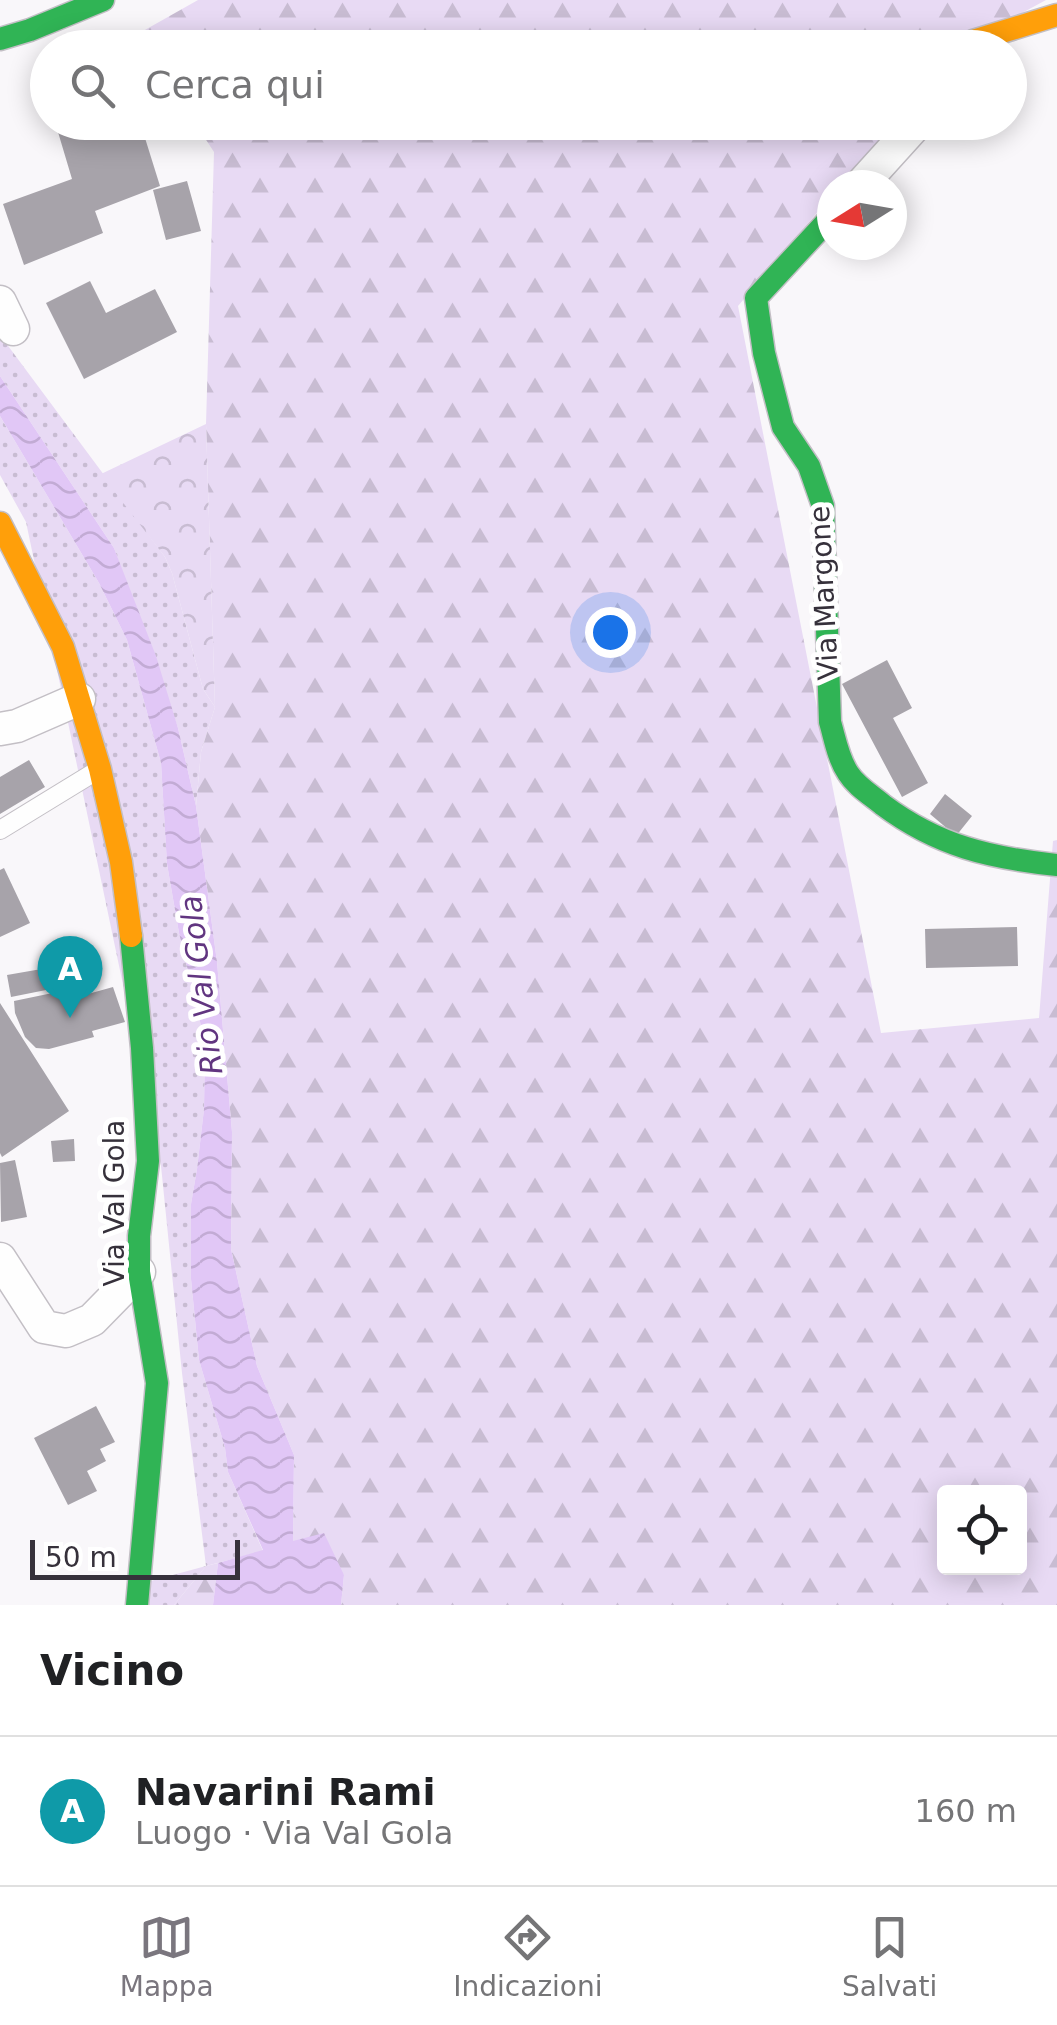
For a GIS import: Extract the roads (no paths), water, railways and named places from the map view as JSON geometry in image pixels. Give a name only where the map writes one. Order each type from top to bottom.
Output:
[{"type":"street","points":[[0,39],[103,0]]},
{"type":"street","points":[[1009,30],[1057,15]]},
{"type":"street","points":[[875,170],[902,140]]},
{"type":"street","name":"Via Margone","points":[[817,232],[756,298],[764,353],[784,427],[809,466],[823,506],[830,722],[840,755],[852,779],[898,818],[953,848],[1005,861],[1057,865]]},
{"type":"street","name":"Via Val Gola","points":[[0,524],[63,646],[100,769],[121,862],[133,947],[148,1161],[139,1272],[157,1383],[136,1605]]},
{"type":"street","points":[[0,729],[18,726],[79,700]]},
{"type":"street","points":[[0,1259],[44,1328],[66,1331],[92,1320],[139,1272]]},
{"type":"lane","points":[[0,830],[100,769]]},
{"type":"water","name":"Rio Val Gola","points":[[0,376],[114,548],[156,656],[178,728],[196,806],[217,962],[232,1132],[231,1249],[257,1366],[294,1455],[293,1541],[324,1533],[344,1575],[341,1605],[213,1605],[218,1563],[263,1550],[228,1472],[225,1448],[199,1360],[191,1279],[191,1204],[204,1109],[205,1043],[167,864],[161,763],[127,640],[99,583],[0,416]]},
{"type":"place","name":"Navarini Rami","points":[[70,1018]]}]
